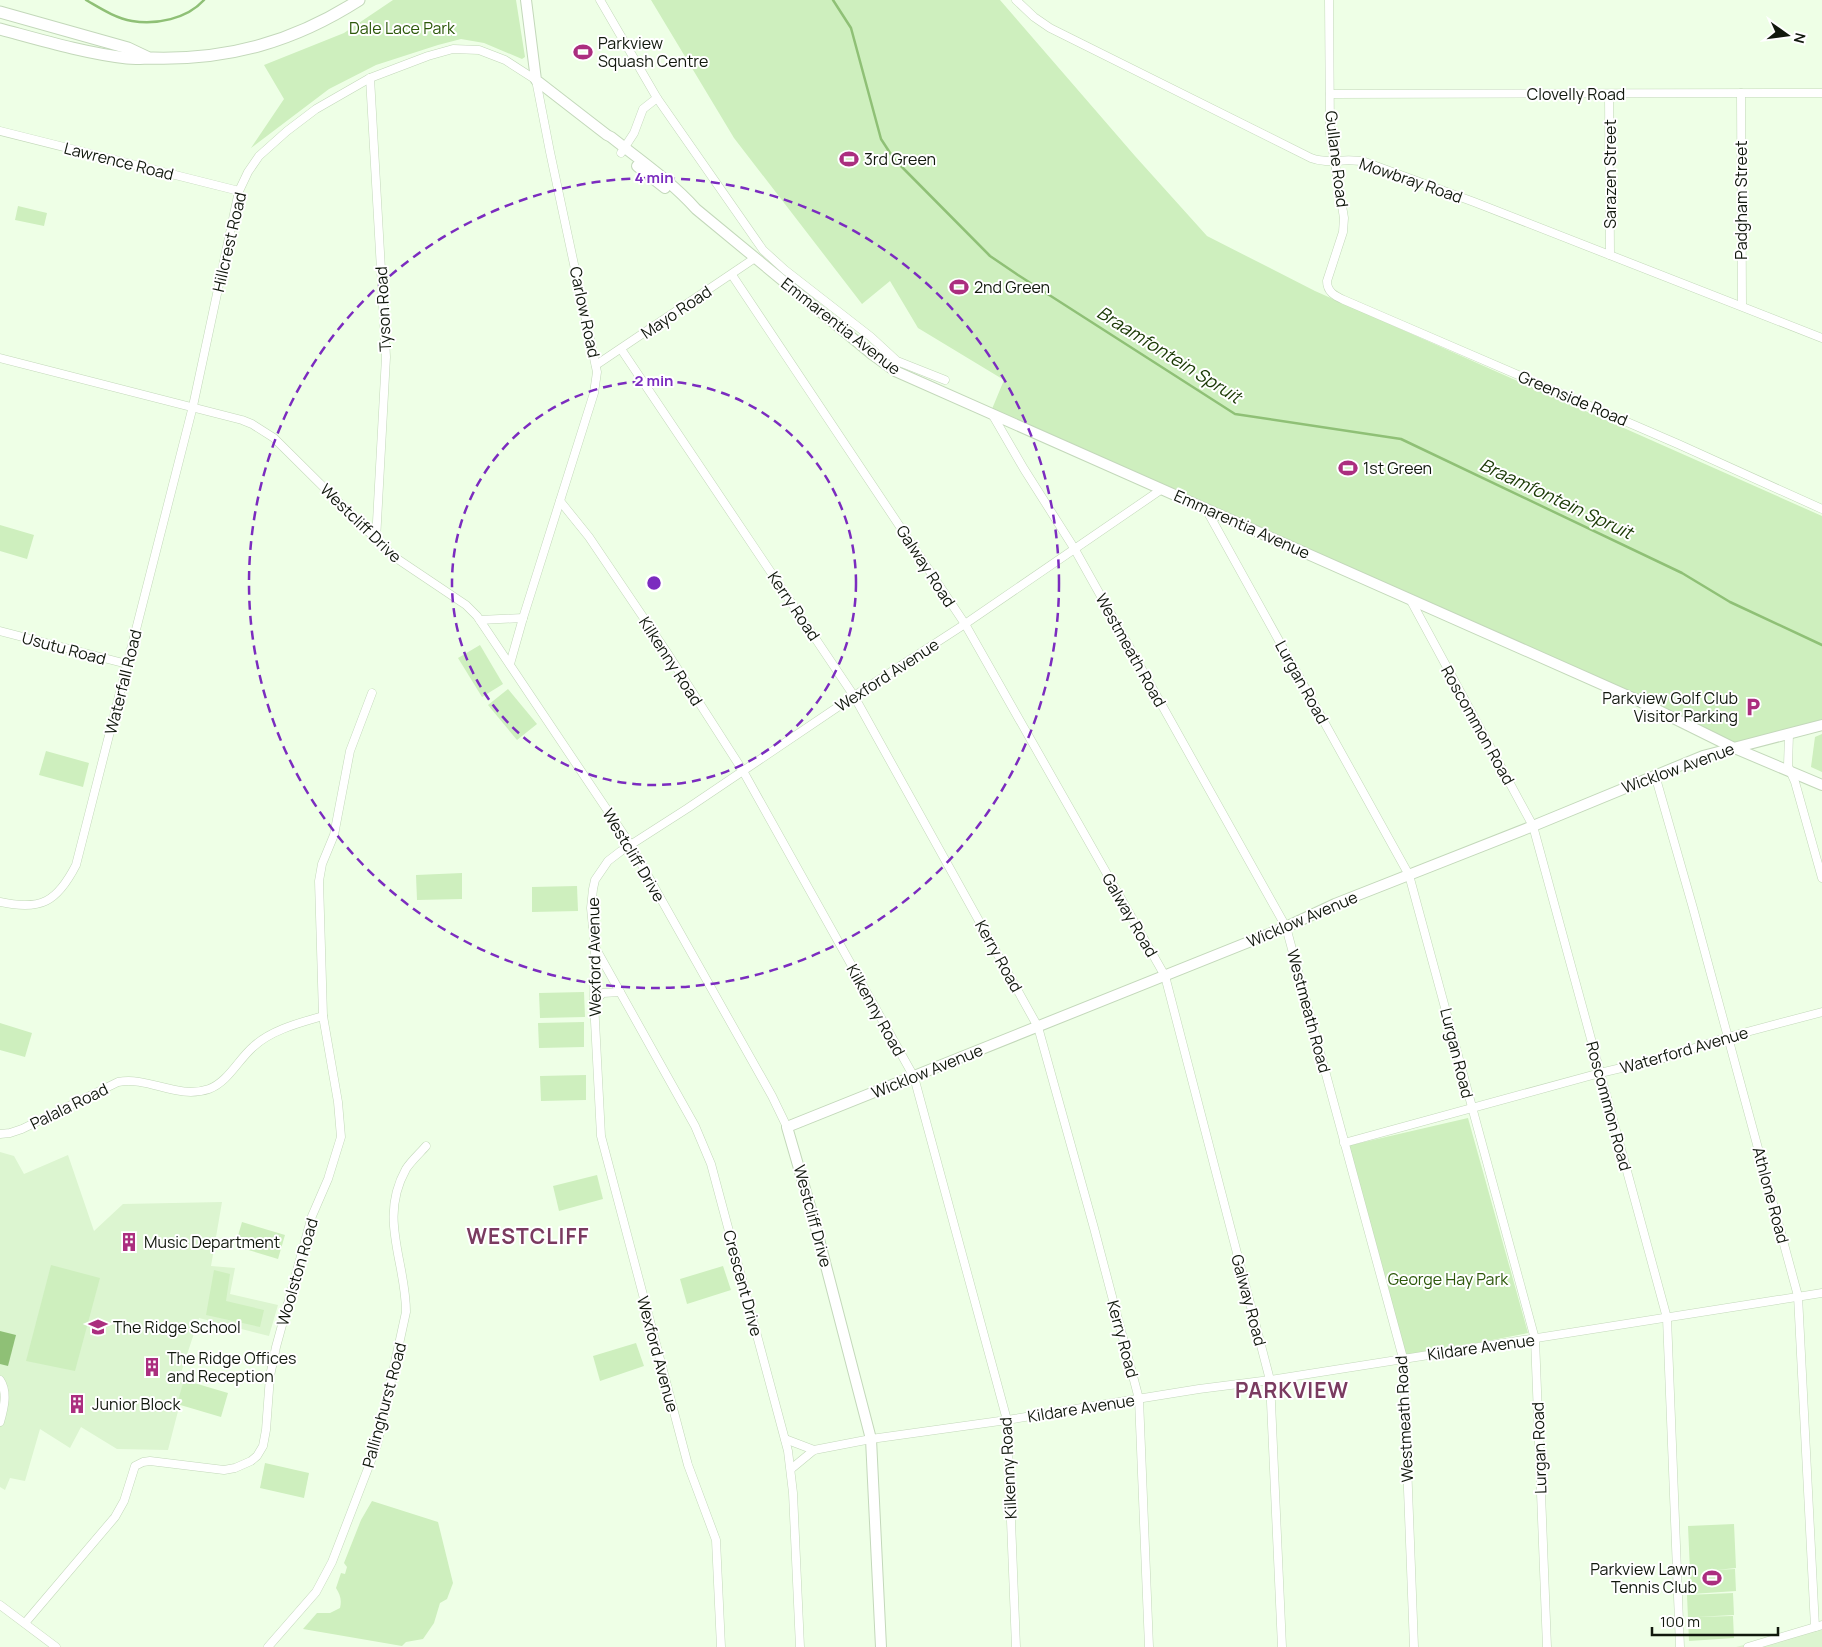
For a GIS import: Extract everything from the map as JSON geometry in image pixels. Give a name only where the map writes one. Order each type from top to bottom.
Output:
[{"type":"main road","points":[[0,29],[125,58],[174,59],[210,56],[265,45],[301,32],[338,14],[359,0]]},
{"type":"main road","points":[[0,12],[128,48],[149,58]]},
{"type":"street","name":"Carlow Road","points":[[510,664],[596,382],[596,365],[536,80],[526,0]]},
{"type":"street","points":[[600,0],[657,98],[763,250],[785,270],[871,337],[897,361],[945,380]]},
{"type":"street","name":"Mowbray Road","points":[[1016,0],[1034,17],[1050,28],[1311,158],[1334,162],[1353,159],[1365,162],[1474,202],[1822,338]]},
{"type":"street","name":"Gullane Road","points":[[1327,285],[1344,224],[1330,133],[1329,0]]},
{"type":"street","name":"Hillcrest Road","points":[[192,406],[239,191],[254,162],[269,147],[316,109],[370,78],[446,50],[463,48],[479,50],[505,60],[536,80]]},
{"type":"street","name":"Tyson Road","points":[[370,78],[386,357],[376,540]]},
{"type":"street","name":"Emmarentia Avenue","points":[[536,80],[611,137],[624,151],[672,186],[696,209],[755,258],[889,367],[902,375],[1635,699],[1732,747],[1822,785]]},
{"type":"street","name":"Padgham Street","points":[[1741,93],[1742,306]]},
{"type":"street","name":"Clovelly Road","points":[[1330,94],[1822,93]]},
{"type":"street","name":"Sarazen Street","points":[[1609,94],[1610,255]]},
{"type":"street","points":[[624,151],[644,109],[657,98]]},
{"type":"street","name":"Lawrence Road","points":[[0,131],[239,191]]},
{"type":"street","name":"Mayo Road","points":[[596,365],[755,258]]},
{"type":"street","name":"Galway Road","points":[[732,275],[965,624],[1165,976],[1270,1380],[1282,1647]]},
{"type":"street","name":"Greenside Road","points":[[1327,285],[1332,293],[1344,300],[1678,444],[1822,509]]},
{"type":"street","name":"Kerry Road","points":[[621,349],[854,696],[1038,1027],[1139,1399],[1149,1647]]},
{"type":"street","name":"Westcliff Drive","points":[[0,358],[192,406],[252,424],[274,438],[392,556],[466,606],[480,620],[630,844],[775,1102],[787,1127],[872,1439],[881,1647]]},
{"type":"street","name":"Waterfall Road","points":[[0,902],[18,906],[42,903],[60,891],[76,865],[192,406]]},
{"type":"street","name":"Westmeath Road","points":[[992,414],[1024,470],[1074,548],[1286,926],[1402,1358],[1414,1647]]},
{"type":"street","name":"Wexford Avenue","points":[[721,1647],[716,1540],[688,1465],[602,1144],[598,1114],[594,1002],[595,947],[591,898],[596,880],[608,860],[630,844],[965,624],[1162,489]]},
{"type":"street","name":"Kilkenny Road","points":[[560,501],[589,537],[666,651],[743,771],[914,1077],[1008,1420],[1016,1647]]},
{"type":"street","name":"Lurgan Road","points":[[1205,508],[1409,875],[1534,1339],[1547,1647]]},
{"type":"street","name":"Roscommon Road","points":[[1410,599],[1533,826],[1667,1318],[1680,1647]]},
{"type":"street","points":[[480,620],[523,618]]},
{"type":"street","name":"Usutu Road","points":[[0,631],[127,664]]},
{"type":"street","name":"Woolston Road","points":[[25,1622],[115,1517],[124,1501],[134,1470],[139,1463],[150,1461],[224,1470],[235,1468],[251,1461],[261,1451],[266,1430],[270,1376],[283,1319],[312,1216],[328,1179],[341,1137],[338,1102],[323,1016],[319,881],[323,860],[333,840],[350,751],[372,693]]},
{"type":"street","name":"Wicklow Avenue","points":[[787,1127],[1165,976],[1335,904],[1533,826],[1703,756],[1822,725]]},
{"type":"street","points":[[1789,734],[1788,766],[1795,782],[1822,878]]},
{"type":"street","name":"Athlone Road","points":[[1655,775],[1798,1296],[1819,1626]]},
{"type":"street","name":"Crescent Drive","points":[[595,947],[677,1093],[704,1145],[711,1164],[785,1439],[791,1469],[800,1647]]},
{"type":"street","points":[[594,1002],[603,993],[620,992]]},
{"type":"street","name":"Waterford Avenue","points":[[1344,1143],[1600,1073],[1664,1058],[1728,1037],[1822,1012]]},
{"type":"street","name":"Palala Road","points":[[0,1134],[22,1129],[118,1082],[135,1082],[194,1093],[208,1089],[221,1083],[248,1052],[264,1038],[323,1016]]},
{"type":"street","name":"Pallinghurst Road","points":[[268,1647],[323,1582],[377,1445],[406,1312],[405,1293],[394,1240],[393,1210],[396,1194],[407,1168],[426,1146]]},
{"type":"street","name":"Kildare Avenue","points":[[791,1469],[814,1450],[872,1439],[1270,1380],[1822,1293]]},
{"type":"street","points":[[0,1380],[3,1384],[5,1396],[0,1422]]},
{"type":"street","points":[[785,1439],[814,1450]]},
{"type":"street","points":[[0,1605],[56,1647]]},
{"type":"street","points":[[1748,1647],[1819,1626]]},
{"type":"shaded area","name":"The Ridge School","points":[[0,1152],[14,1156],[24,1174],[68,1155],[94,1231],[123,1204],[222,1202],[211,1266],[235,1268],[230,1294],[278,1305],[269,1336],[199,1318],[180,1376],[186,1380],[168,1450],[117,1449],[81,1427],[70,1448],[40,1429],[25,1481],[10,1478],[5,1490],[0,1487]]},
{"type":"shaded area","points":[[0,1331],[16,1335],[8,1366],[0,1364]]},
{"type":"shaded area","points":[[1822,1623],[1822,1647],[1736,1647],[1817,1625]]},
{"type":"green space","name":"Dale Lace Park","points":[[393,0],[516,0],[525,57],[522,59],[484,43],[461,39],[376,65],[329,89],[251,148],[284,99],[264,65],[344,33]]},
{"type":"green space","points":[[651,0],[1000,0],[1207,236],[1315,291],[1822,516],[1822,719],[1793,730],[1732,747],[992,409],[1004,380],[918,328],[890,281],[862,304],[734,138]]},
{"type":"green space","points":[[18,206],[47,213],[44,226],[15,220]]},
{"type":"green space","points":[[0,525],[34,535],[27,559],[0,551]]},
{"type":"green space","points":[[480,645],[503,684],[482,697],[458,658]]},
{"type":"green space","points":[[508,689],[537,724],[517,740],[488,705]]},
{"type":"green space","points":[[1822,734],[1822,772],[1811,767],[1815,737]]},
{"type":"green space","points":[[46,751],[89,763],[83,787],[39,775]]},
{"type":"green space","points":[[462,873],[462,899],[417,900],[416,875]]},
{"type":"green space","points":[[577,886],[578,911],[532,912],[532,887]]},
{"type":"green space","points":[[584,992],[585,1017],[540,1018],[539,993]]},
{"type":"green space","points":[[584,1022],[584,1047],[539,1048],[538,1023]]},
{"type":"green space","points":[[0,1023],[32,1033],[25,1057],[0,1050]]},
{"type":"green space","points":[[586,1075],[586,1100],[541,1101],[540,1076]]},
{"type":"green space","name":"George Hay Park","points":[[1468,1118],[1528,1333],[1404,1357],[1347,1146]]},
{"type":"green space","points":[[597,1175],[603,1199],[559,1211],[553,1186]]},
{"type":"green space","points":[[242,1222],[285,1235],[278,1259],[235,1246]]},
{"type":"green space","points":[[51,1265],[100,1278],[75,1371],[26,1361]]},
{"type":"green space","points":[[723,1266],[731,1290],[687,1304],[680,1279]]},
{"type":"green space","points":[[214,1270],[230,1274],[226,1301],[264,1310],[260,1327],[206,1315]]},
{"type":"green space","points":[[636,1343],[644,1366],[600,1381],[593,1356]]},
{"type":"green space","points":[[184,1380],[228,1393],[221,1417],[177,1404]]},
{"type":"green space","points":[[265,1463],[309,1473],[304,1498],[260,1488]]},
{"type":"green space","points":[[372,1501],[438,1522],[453,1583],[447,1599],[440,1603],[434,1623],[423,1639],[406,1642],[402,1646],[303,1629],[317,1613],[330,1613],[340,1608],[340,1597],[336,1588],[341,1573],[345,1574],[347,1567],[344,1563],[361,1520]]},
{"type":"green space","points":[[1734,1524],[1736,1568],[1716,1570],[1735,1569],[1736,1591],[1691,1594],[1688,1526]]},
{"type":"green space","points":[[1733,1593],[1734,1615],[1695,1617],[1733,1616],[1734,1638],[1689,1641],[1687,1595]]},
{"type":"waterway","name":"Braamfontein Spruit","points":[[86,0],[120,18],[141,22],[161,21],[180,16],[197,7],[204,0]]},
{"type":"waterway","name":"Braamfontein Spruit","points":[[833,0],[851,28],[881,139],[894,159],[990,256],[1018,275],[1235,414],[1401,439],[1682,573],[1730,602],[1822,645]]},
{"type":"place","name":"Parkview Squash Centre","points":[[583,52]]},
{"type":"place","name":"3rd Green","points":[[849,159]]},
{"type":"place","name":"2nd Green","points":[[959,287]]},
{"type":"place","name":"1st Green","points":[[1348,468]]},
{"type":"place","name":"Parkview Golf Club Visitor Parking","points":[[1753,707]]},
{"type":"place","name":"Music Department","points":[[129,1242]]},
{"type":"place","name":"The Ridge School","points":[[98,1327]]},
{"type":"place","name":"The Ridge Offices and Reception","points":[[152,1367]]},
{"type":"place","name":"Junior Block","points":[[77,1404]]},
{"type":"place","name":"Parkview Lawn Tennis Club","points":[[1712,1578]]},
{"type":"district","name":"WESTCLIFF","points":[[528,1237]]},
{"type":"district","name":"PARKVIEW","points":[[1292,1391]]}]
